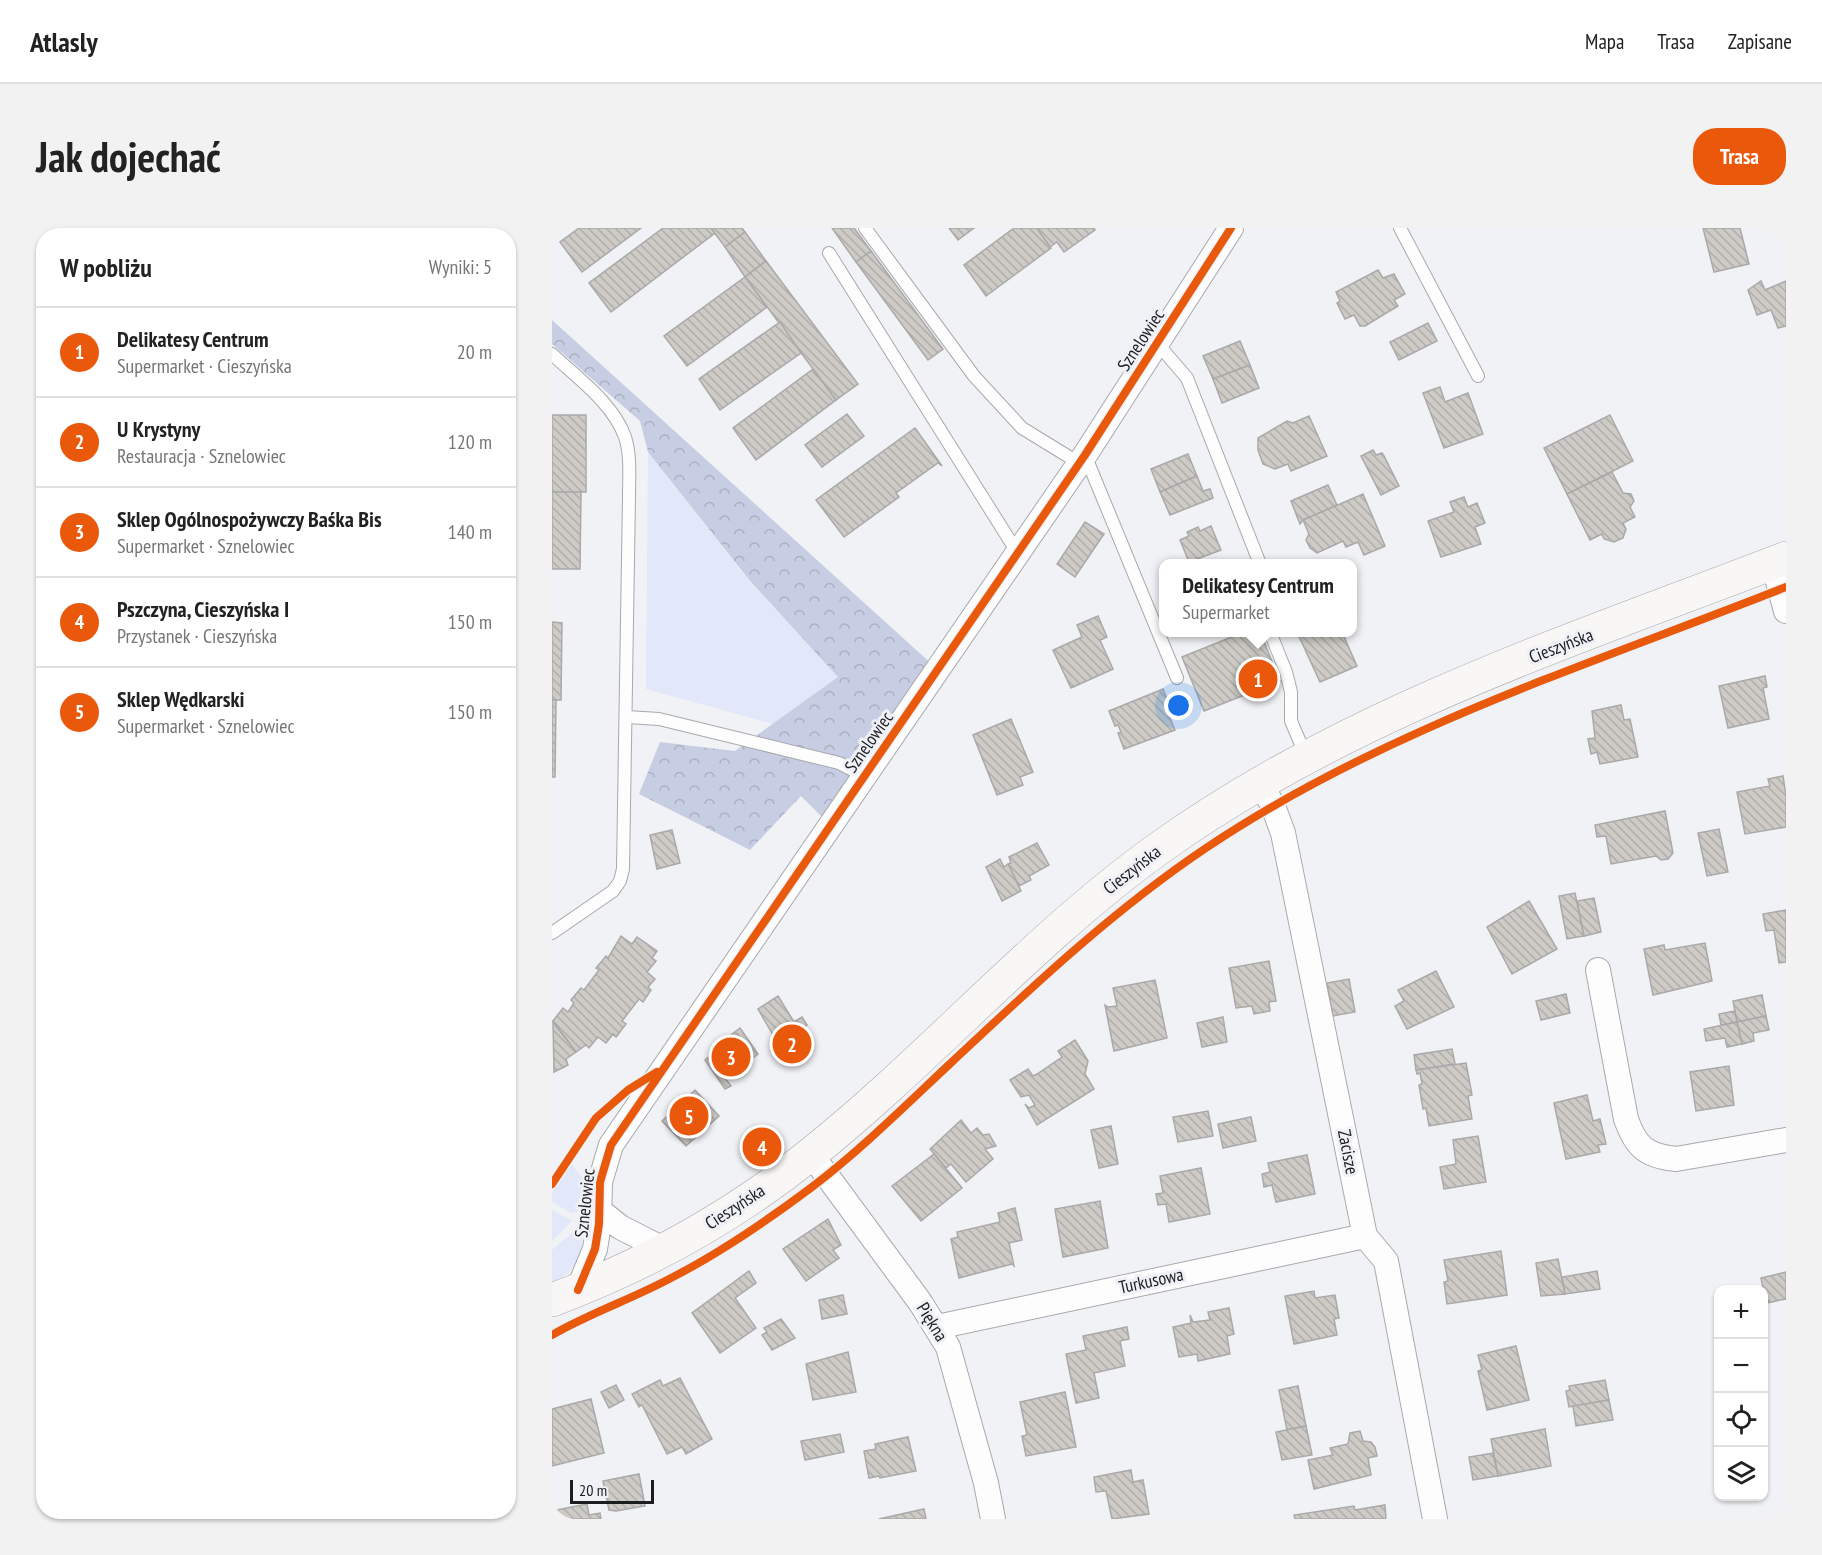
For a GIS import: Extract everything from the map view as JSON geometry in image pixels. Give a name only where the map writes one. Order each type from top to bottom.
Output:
[{"type":"main road","name":"Cieszyńska","points":[[565,1295],[665,1250],[738,1207],[811,1154],[1041,945],[1117,880],[1201,819],[1260,782],[1306,756],[1446,691],[1779,560]]},
{"type":"street","name":"Sznelowiec","points":[[565,1295],[595,1249],[600,1211],[598,1193],[601,1170],[611,1145],[1082,459],[1231,228]]},
{"type":"street","points":[[1779,560],[1786,610]]},
{"type":"street","name":"Zacisze","points":[[1260,782],[1273,806],[1283,833],[1365,1236],[1386,1261],[1435,1519]]},
{"type":"street","points":[[1598,970],[1626,1119],[1631,1134],[1643,1150],[1659,1158],[1676,1159],[1786,1140]]},
{"type":"street","name":"Piękna","points":[[811,1154],[948,1347],[986,1483],[993,1519]]},
{"type":"street","name":"Sznelowiec","points":[[600,1211],[620,1227],[665,1250]]},
{"type":"street","name":"Turkusowa","points":[[936,1327],[1365,1236]]},
{"type":"lane","points":[[865,228],[974,376],[1022,429],[1082,459],[1159,637]]},
{"type":"lane","points":[[1400,228],[1478,376]]},
{"type":"lane","points":[[829,253],[1017,552]]},
{"type":"lane","points":[[1157,343],[1187,378],[1258,559]]},
{"type":"lane","points":[[552,354],[609,410],[625,437],[628,453],[627,717],[622,868],[620,880],[613,891],[552,933]]},
{"type":"lane","points":[[1159,637],[1177,678]]},
{"type":"lane","points":[[1272,637],[1286,672],[1291,693],[1291,721],[1306,756]]},
{"type":"lane","points":[[627,717],[659,719],[839,763],[864,776]]},
{"type":"shaded area","points":[[648,452],[749,581],[839,677],[773,724],[646,689]]},
{"type":"shaded area","points":[[571,1163],[582,1178],[580,1212],[571,1213],[552,1202],[552,1192]]},
{"type":"shaded area","points":[[552,1210],[572,1221],[552,1241]]},
{"type":"shaded area","points":[[582,1230],[582,1248],[577,1262],[573,1268],[552,1283],[552,1250],[574,1231]]},
{"type":"green space","points":[[552,320],[935,667],[824,819],[801,796],[750,850],[639,794],[660,742],[735,751],[838,677],[750,581],[648,452],[640,421],[552,344]]},
{"type":"building","points":[[579,228],[641,228],[582,272],[560,242]]},
{"type":"building","points":[[663,228],[711,228],[715,233],[611,312],[589,283]]},
{"type":"building","points":[[711,228],[742,228],[745,232],[725,247]]},
{"type":"building","points":[[832,228],[854,228],[871,251],[856,262]]},
{"type":"building","points":[[949,228],[974,228],[958,240]]},
{"type":"building","points":[[1014,228],[1037,228],[1051,248],[986,296],[964,265]]},
{"type":"building","points":[[1037,228],[1094,228],[1095,230],[1064,252],[1057,242],[1050,247]]},
{"type":"building","points":[[1703,228],[1740,228],[1749,264],[1714,272]]},
{"type":"building","points":[[745,232],[766,261],[745,277],[725,247]]},
{"type":"building","points":[[871,251],[943,349],[928,360],[856,262]]},
{"type":"building","points":[[766,261],[858,384],[836,400],[745,277]]},
{"type":"building","points":[[1378,270],[1383,278],[1394,274],[1405,294],[1394,300],[1398,306],[1365,326],[1360,326],[1354,315],[1345,319],[1337,303],[1340,301],[1336,292]]},
{"type":"building","points":[[745,277],[767,307],[687,366],[664,336]]},
{"type":"building","points":[[1761,281],[1765,290],[1786,281],[1786,326],[1778,328],[1771,310],[1757,315],[1748,290]]},
{"type":"building","points":[[780,322],[801,353],[720,410],[699,379]]},
{"type":"building","points":[[1428,323],[1437,341],[1399,360],[1390,342]]},
{"type":"building","points":[[1240,341],[1250,365],[1213,379],[1203,356]]},
{"type":"building","points":[[1250,365],[1259,388],[1222,403],[1213,379]]},
{"type":"building","points":[[813,369],[836,400],[756,460],[733,428]]},
{"type":"building","points":[[1440,387],[1445,402],[1468,393],[1483,434],[1444,448],[1423,393]]},
{"type":"building","points":[[847,414],[864,436],[822,467],[805,445]]},
{"type":"building","points":[[552,415],[586,415],[586,492],[552,492]]},
{"type":"building","points":[[1610,415],[1633,461],[1567,494],[1544,448]]},
{"type":"building","points":[[1309,416],[1327,456],[1291,471],[1288,464],[1275,469],[1263,464],[1258,450],[1258,438],[1287,421],[1293,423]]},
{"type":"building","points":[[915,428],[942,466],[938,463],[896,493],[899,497],[844,537],[816,500]]},
{"type":"building","points":[[1373,450],[1376,455],[1382,453],[1399,486],[1381,495],[1361,456]]},
{"type":"building","points":[[1188,454],[1197,476],[1160,492],[1151,469]]},
{"type":"building","points":[[1612,472],[1623,493],[1631,494],[1634,501],[1630,507],[1635,517],[1623,523],[1626,529],[1623,538],[1614,542],[1604,539],[1602,534],[1590,540],[1567,494]]},
{"type":"building","points":[[1197,476],[1203,491],[1210,489],[1213,498],[1170,515],[1160,492]]},
{"type":"building","points":[[1328,485],[1337,505],[1303,520],[1300,524],[1291,501]]},
{"type":"building","points":[[552,492],[581,492],[580,569],[552,569]]},
{"type":"building","points":[[1363,494],[1385,546],[1364,555],[1358,542],[1346,547],[1343,541],[1317,553],[1310,548],[1306,540],[1309,534],[1303,520]]},
{"type":"building","points":[[1464,497],[1468,507],[1477,503],[1485,523],[1475,527],[1481,544],[1441,557],[1428,521],[1454,512],[1450,502]]},
{"type":"building","points":[[1085,522],[1104,534],[1075,577],[1057,564]]},
{"type":"building","points":[[1211,526],[1221,550],[1197,559],[1188,559],[1180,540],[1189,536],[1187,532],[1198,527],[1200,531]]},
{"type":"building","points":[[1098,616],[1107,637],[1100,640],[1113,669],[1071,688],[1053,650],[1082,637],[1077,625]]},
{"type":"building","points":[[552,622],[562,623],[561,700],[552,700]]},
{"type":"building","points":[[1232,637],[1262,637],[1280,681],[1204,711],[1182,657]]},
{"type":"building","points":[[1299,637],[1344,637],[1357,666],[1320,682]]},
{"type":"building","points":[[1765,676],[1767,687],[1763,688],[1769,719],[1728,728],[1719,686]]},
{"type":"building","points":[[1163,689],[1173,714],[1169,716],[1175,730],[1124,749],[1118,733],[1121,732],[1118,725],[1115,726],[1109,711]]},
{"type":"building","points":[[552,700],[556,700],[555,777],[552,777]]},
{"type":"building","points":[[1621,705],[1624,720],[1630,719],[1638,757],[1600,764],[1597,752],[1591,754],[1588,739],[1595,738],[1592,711]]},
{"type":"building","points":[[1011,719],[1033,772],[1020,777],[1023,785],[997,795],[973,735]]},
{"type":"building","points":[[1783,776],[1786,796],[1786,827],[1745,834],[1737,792],[1770,786],[1768,779]]},
{"type":"building","points":[[1665,811],[1673,853],[1668,859],[1661,860],[1656,856],[1611,864],[1606,836],[1597,837],[1595,825]]},
{"type":"building","points":[[1719,829],[1728,872],[1707,876],[1698,833]]},
{"type":"building","points":[[672,830],[680,863],[657,869],[650,835]]},
{"type":"building","points":[[1037,843],[1049,865],[1029,876],[1031,880],[1019,886],[1008,864],[1011,863],[1009,857]]},
{"type":"building","points":[[1000,859],[1004,867],[1008,864],[1021,891],[1002,901],[986,867]]},
{"type":"building","points":[[1575,893],[1584,936],[1567,939],[1559,896]]},
{"type":"building","points":[[1594,898],[1601,932],[1584,936],[1577,901]]},
{"type":"building","points":[[1529,901],[1557,949],[1512,974],[1487,927]]},
{"type":"building","points":[[1786,910],[1786,962],[1779,963],[1774,930],[1766,931],[1763,914]]},
{"type":"building","points":[[621,936],[632,944],[637,937],[657,951],[652,958],[656,961],[647,972],[655,979],[648,987],[651,990],[643,1002],[639,999],[622,1021],[626,1024],[616,1037],[613,1034],[606,1043],[598,1037],[589,1048],[586,1045],[576,1052],[553,1021],[563,1008],[568,1012],[574,1003],[571,1000],[581,988],[584,990],[599,970],[596,968],[606,956],[608,958]]},
{"type":"building","points":[[1705,943],[1712,981],[1653,995],[1644,949],[1664,945],[1665,950]]},
{"type":"building","points":[[1269,961],[1276,1001],[1269,1002],[1270,1011],[1254,1014],[1252,1006],[1236,1008],[1229,968]]},
{"type":"building","points":[[1436,971],[1454,1007],[1407,1029],[1395,1006],[1404,1001],[1398,990]]},
{"type":"building","points":[[1349,979],[1355,1012],[1333,1016],[1327,983]]},
{"type":"building","points":[[1155,980],[1167,1038],[1114,1051],[1105,1005],[1117,1006],[1113,988]]},
{"type":"building","points":[[1566,994],[1570,1013],[1541,1020],[1536,1001]]},
{"type":"building","points":[[1762,995],[1766,1016],[1737,1022],[1733,1001]]},
{"type":"building","points":[[778,996],[794,1022],[773,1035],[758,1009]]},
{"type":"building","points":[[1735,1011],[1737,1022],[1721,1025],[1719,1014]]},
{"type":"building","points":[[1766,1016],[1769,1030],[1753,1033],[1754,1041],[1742,1044],[1737,1022]]},
{"type":"building","points":[[802,1017],[807,1025],[798,1032],[810,1052],[792,1063],[773,1035]]},
{"type":"building","points":[[1223,1017],[1227,1042],[1202,1047],[1197,1023]]},
{"type":"building","points":[[553,1022],[576,1052],[566,1059],[568,1065],[554,1072]]},
{"type":"building","points":[[1737,1022],[1742,1044],[1727,1047],[1725,1038],[1706,1041],[1704,1029]]},
{"type":"building","points":[[740,1028],[758,1054],[725,1078],[731,1086],[725,1089],[705,1060],[725,1045],[723,1041]]},
{"type":"building","points":[[1075,1040],[1088,1061],[1085,1074],[1094,1089],[1037,1125],[1025,1104],[1029,1108],[1035,1105],[1029,1095],[1021,1097],[1010,1080],[1028,1069],[1033,1076],[1037,1074],[1062,1057],[1058,1051]]},
{"type":"building","points":[[1452,1049],[1455,1064],[1416,1070],[1414,1055]]},
{"type":"building","points":[[1466,1063],[1472,1095],[1468,1096],[1472,1119],[1429,1126],[1426,1108],[1423,1109],[1419,1085],[1422,1084],[1420,1073],[1417,1074],[1416,1070]]},
{"type":"building","points":[[1729,1066],[1734,1105],[1696,1111],[1690,1072]]},
{"type":"building","points":[[695,1090],[719,1116],[686,1146],[662,1121]]},
{"type":"building","points":[[1587,1095],[1593,1121],[1600,1119],[1606,1144],[1598,1145],[1600,1152],[1566,1159],[1554,1103]]},
{"type":"building","points":[[1208,1111],[1213,1136],[1178,1142],[1173,1117]]},
{"type":"building","points":[[1251,1117],[1256,1141],[1223,1148],[1218,1124]]},
{"type":"building","points":[[961,1120],[971,1133],[977,1128],[983,1135],[989,1134],[996,1146],[985,1149],[993,1159],[966,1182],[951,1164],[946,1168],[930,1149]]},
{"type":"building","points":[[1111,1126],[1118,1164],[1099,1168],[1091,1130]]},
{"type":"building","points":[[1478,1136],[1486,1182],[1444,1189],[1440,1167],[1456,1164],[1453,1140]]},
{"type":"building","points":[[934,1154],[962,1188],[921,1221],[892,1186]]},
{"type":"building","points":[[1307,1155],[1315,1194],[1276,1202],[1272,1185],[1264,1187],[1262,1174],[1270,1172],[1268,1163]]},
{"type":"building","points":[[1201,1168],[1210,1214],[1169,1222],[1166,1204],[1158,1205],[1156,1194],[1163,1193],[1160,1176]]},
{"type":"building","points":[[1100,1201],[1108,1248],[1063,1257],[1055,1209]]},
{"type":"building","points":[[1015,1208],[1022,1240],[1009,1243],[1014,1266],[1012,1264],[959,1278],[951,1239],[958,1237],[957,1232],[1000,1222],[998,1213]]},
{"type":"building","points":[[828,1219],[841,1245],[833,1250],[839,1258],[806,1281],[783,1249]]},
{"type":"building","points":[[1501,1251],[1507,1295],[1447,1304],[1444,1282],[1448,1281],[1444,1260]]},
{"type":"building","points":[[1558,1259],[1565,1294],[1541,1296],[1536,1263]]},
{"type":"building","points":[[749,1271],[756,1283],[735,1298],[756,1328],[720,1353],[692,1313]]},
{"type":"building","points":[[1597,1271],[1600,1289],[1565,1294],[1562,1277]]},
{"type":"building","points":[[1786,1272],[1786,1299],[1768,1303],[1768,1285],[1762,1285],[1761,1278]]},
{"type":"building","points":[[1314,1291],[1315,1298],[1335,1295],[1339,1318],[1334,1319],[1337,1335],[1294,1344],[1285,1296]]},
{"type":"building","points":[[843,1295],[847,1314],[822,1319],[819,1300]]},
{"type":"building","points":[[1229,1308],[1234,1334],[1227,1336],[1230,1354],[1198,1361],[1197,1354],[1179,1357],[1173,1327],[1191,1323],[1190,1315],[1193,1322],[1210,1320],[1208,1312]]},
{"type":"building","points":[[781,1319],[795,1338],[772,1350],[762,1335],[767,1332],[764,1328]]},
{"type":"building","points":[[1127,1327],[1129,1339],[1120,1341],[1125,1366],[1094,1373],[1099,1398],[1076,1403],[1066,1354],[1086,1350],[1083,1336]]},
{"type":"building","points":[[1516,1346],[1529,1400],[1487,1410],[1478,1371],[1482,1370],[1478,1355]]},
{"type":"building","points":[[848,1352],[856,1392],[813,1400],[806,1364]]},
{"type":"building","points":[[680,1378],[712,1439],[686,1454],[682,1447],[667,1454],[642,1405],[639,1407],[632,1394],[660,1380],[663,1386]]},
{"type":"building","points":[[1605,1380],[1609,1400],[1569,1407],[1566,1391],[1570,1390],[1569,1386]]},
{"type":"building","points":[[616,1385],[624,1400],[609,1408],[601,1392]]},
{"type":"building","points":[[1298,1386],[1306,1426],[1287,1430],[1279,1390]]},
{"type":"building","points":[[1065,1392],[1076,1447],[1026,1456],[1022,1436],[1027,1435],[1020,1402]]},
{"type":"building","points":[[591,1399],[604,1453],[552,1466],[552,1409]]},
{"type":"building","points":[[1609,1400],[1613,1420],[1576,1426],[1573,1406]]},
{"type":"building","points":[[1306,1426],[1312,1455],[1282,1460],[1276,1432]]},
{"type":"building","points":[[1545,1429],[1551,1466],[1498,1476],[1491,1439]]},
{"type":"building","points":[[1360,1431],[1363,1441],[1371,1442],[1375,1447],[1377,1456],[1368,1458],[1371,1475],[1314,1489],[1308,1460],[1333,1455],[1330,1448],[1348,1444],[1350,1433]]},
{"type":"building","points":[[840,1434],[844,1452],[805,1460],[801,1441]]},
{"type":"building","points":[[908,1437],[916,1471],[869,1478],[864,1451],[876,1449],[875,1444]]},
{"type":"building","points":[[1493,1453],[1498,1476],[1473,1480],[1469,1457]]},
{"type":"building","points":[[1131,1470],[1133,1482],[1143,1480],[1149,1514],[1112,1519],[1106,1491],[1096,1492],[1094,1477]]},
{"type":"building","points":[[639,1474],[645,1506],[609,1510],[603,1481]]},
{"type":"building","points":[[587,1504],[589,1515],[600,1513],[601,1519],[552,1519],[552,1511]]},
{"type":"building","points":[[1385,1505],[1386,1519],[1295,1519],[1294,1515],[1354,1506],[1355,1510]]},
{"type":"building","points":[[924,1509],[926,1519],[879,1519]]},
{"type":"cycle path","points":[[578,1290],[595,1249],[599,1224],[600,1182],[611,1145],[1085,455],[1231,228]]},
{"type":"cycle path","points":[[552,1335],[656,1286],[708,1258],[795,1199],[867,1141],[1014,1004],[1107,922],[1206,848],[1274,806],[1344,768],[1488,702],[1786,587]]},
{"type":"cycle path","points":[[552,1184],[596,1118],[628,1090],[657,1072]]},
{"type":"place","name":"Delikatesy Centrum","points":[[1258,679]]},
{"type":"place","name":"U Krystyny","points":[[792,1044]]},
{"type":"place","name":"Sklep Ogólnospożywczy Baśka Bis","points":[[731,1057]]},
{"type":"place","name":"Sklep Wędkarski","points":[[689,1116]]},
{"type":"place","name":"Pszczyna, Cieszyńska I","points":[[762,1147]]}]
